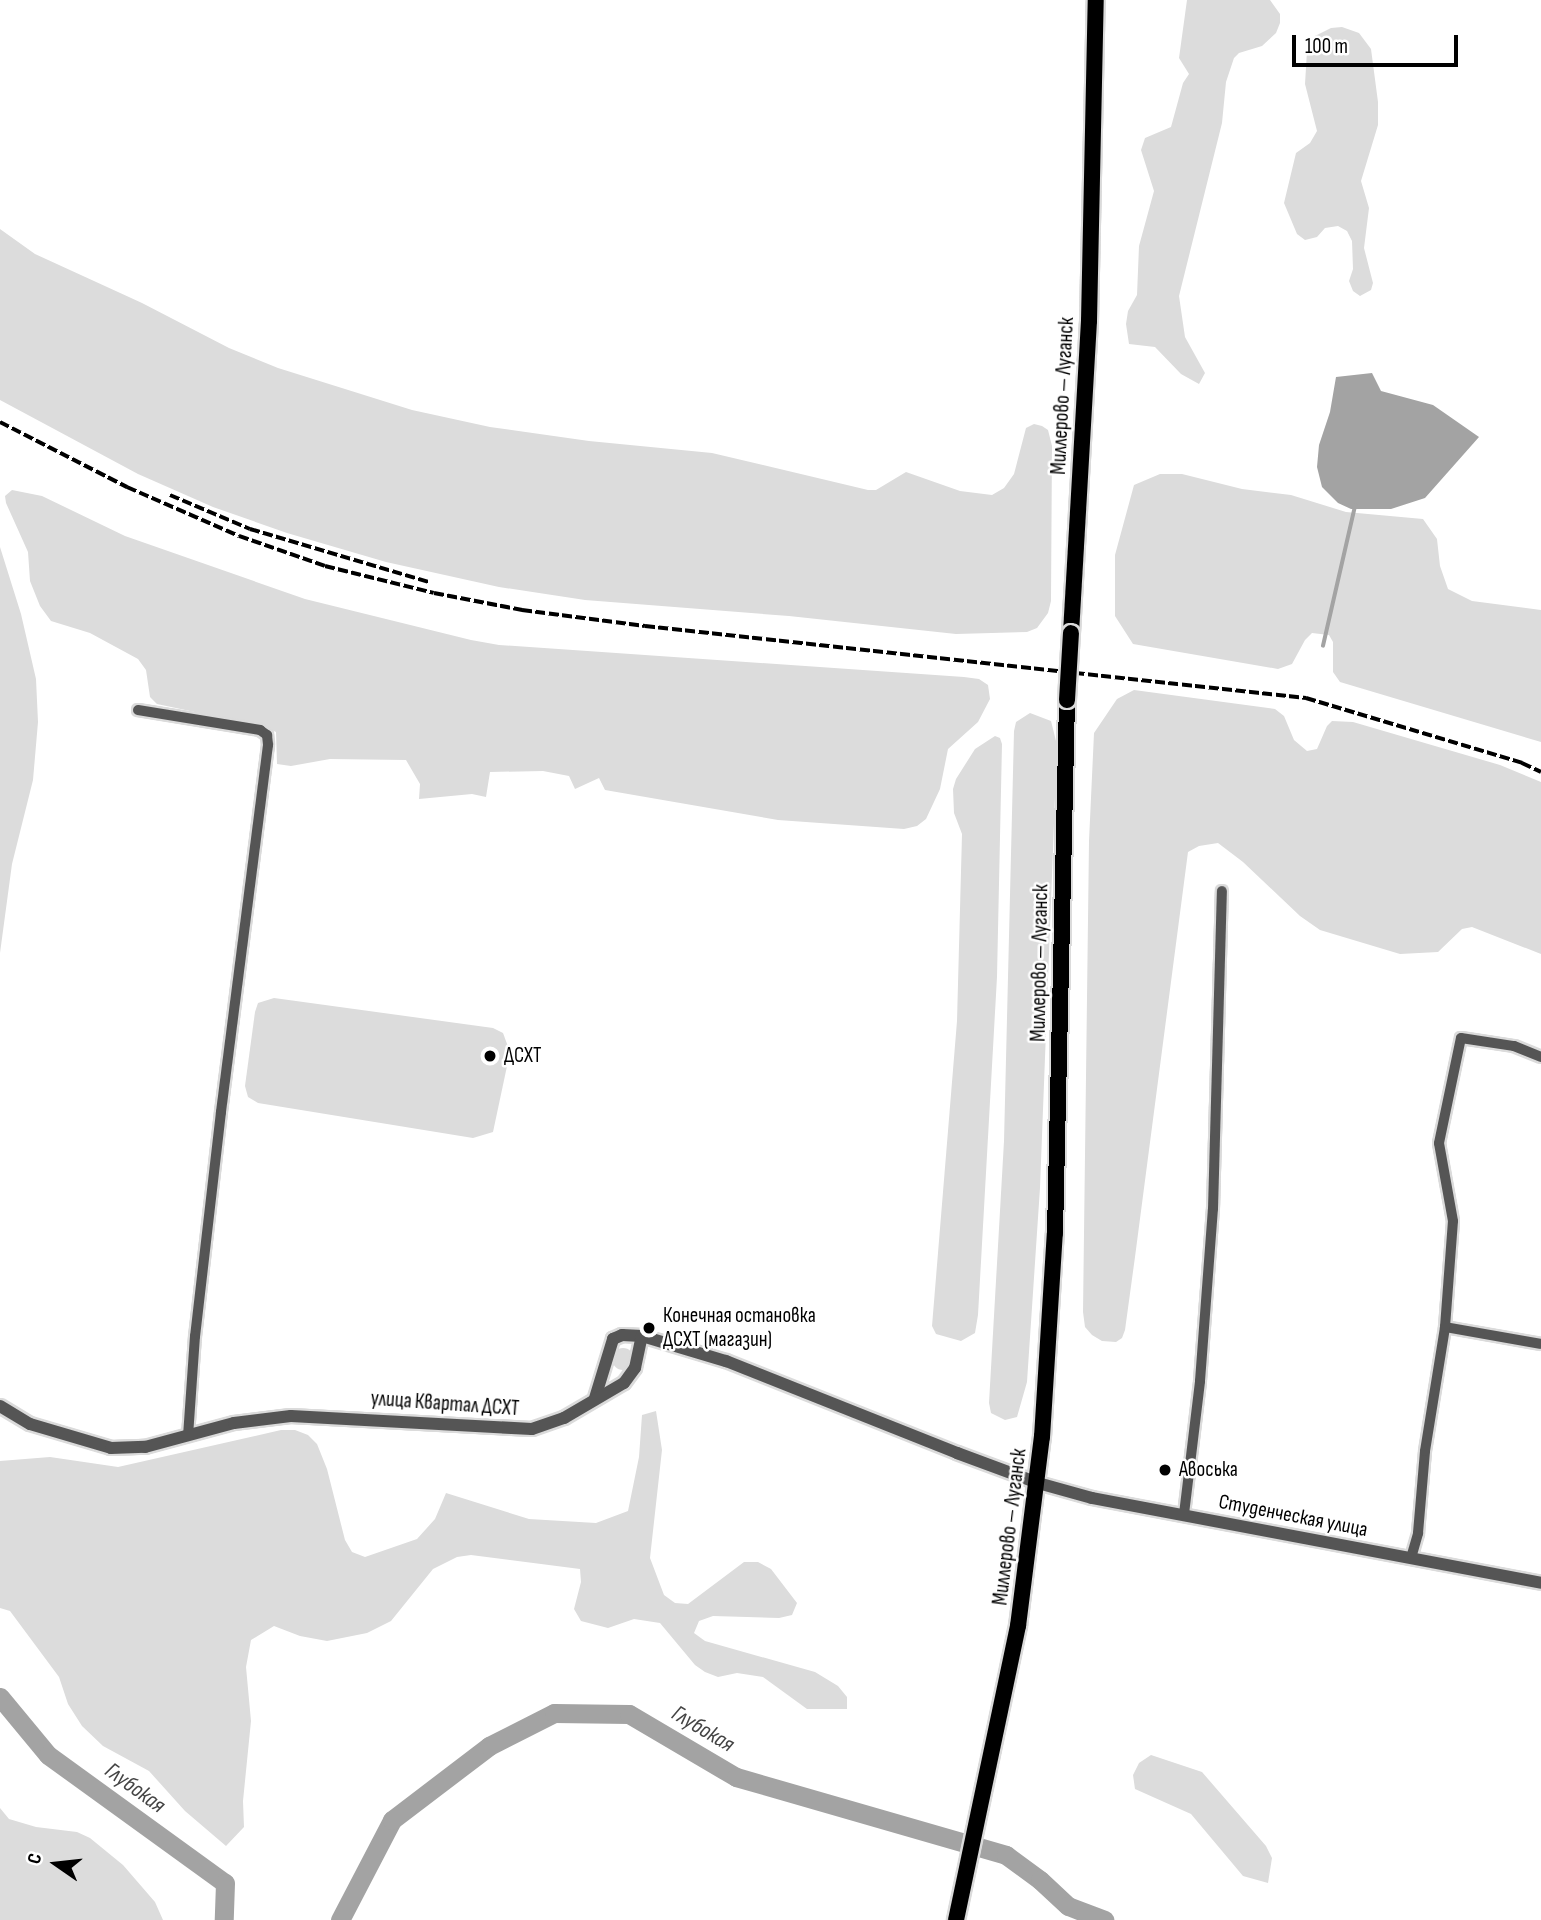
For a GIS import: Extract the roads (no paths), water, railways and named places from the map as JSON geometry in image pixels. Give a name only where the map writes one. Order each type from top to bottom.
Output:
[{"type":"main road","name":"Миллерово — Луганск","points":[[957,1917],[986,1787],[1023,1594],[1038,1483],[1055,1233],[1067,700],[1089,321],[1096,0]]},
{"type":"street","points":[[138,710],[260,730],[267,735],[268,745],[219,1125],[195,1336],[188,1435]]},
{"type":"street","points":[[1184,1514],[1200,1381],[1213,1209],[1222,891]]},
{"type":"street","points":[[1411,1559],[1418,1533],[1425,1451],[1446,1327],[1453,1222],[1438,1143],[1461,1038],[1514,1046],[1541,1057]]},
{"type":"street","points":[[1446,1327],[1541,1344]]},
{"type":"street","points":[[595,1398],[613,1339],[622,1335],[642,1336],[726,1361],[1038,1483]]},
{"type":"street","name":"улица Квартал ДСХТ","points":[[0,1406],[30,1424],[100,1447],[145,1447],[234,1423],[291,1416],[532,1429],[564,1418],[631,1377],[642,1336]]},
{"type":"street","name":"Студенческая улица","points":[[1038,1483],[1092,1498],[1541,1583]]},
{"type":"waterway","points":[[1323,646],[1355,506]]},
{"type":"waterway","name":"Глубокая","points":[[0,1697],[48,1755],[225,1883],[224,1920]]},
{"type":"waterway","name":"Глубокая","points":[[340,1920],[392,1820],[489,1746],[554,1713],[629,1714],[736,1777],[1006,1855],[1040,1880],[1068,1906],[1104,1920]]},
{"type":"railway","points":[[0,422],[127,487],[239,536],[325,566],[434,593],[522,610],[645,626],[1306,698],[1522,763],[1541,772]]},
{"type":"railway","points":[[170,495],[250,529],[429,582]]},
{"type":"place","name":"ДСХТ","points":[[490,1056]]},
{"type":"place","name":"Конечная остановка ДСХТ (магазин)","points":[[649,1328]]},
{"type":"place","name":"Авоська","points":[[1165,1470]]}]
